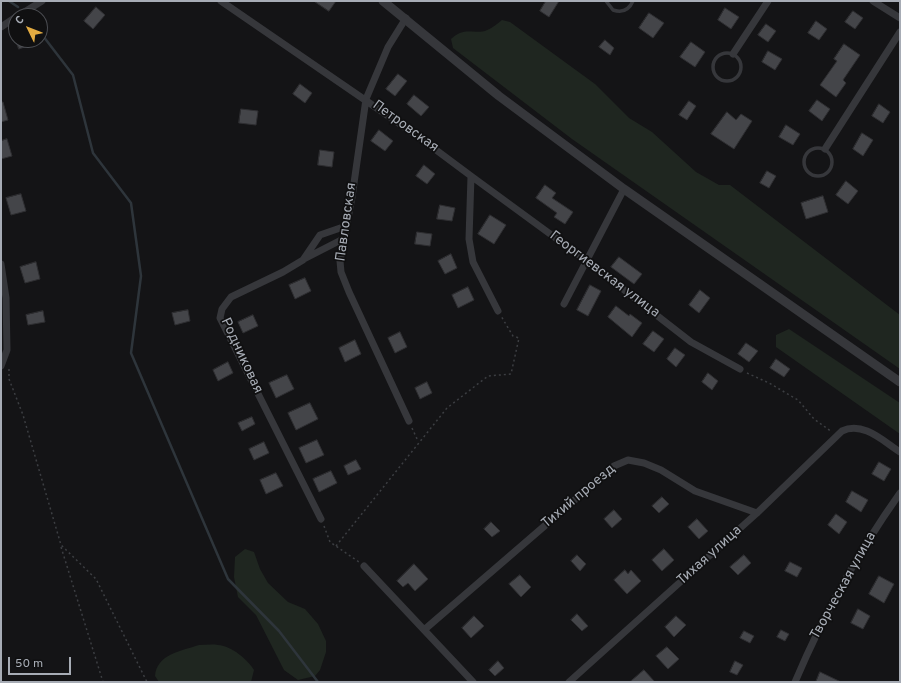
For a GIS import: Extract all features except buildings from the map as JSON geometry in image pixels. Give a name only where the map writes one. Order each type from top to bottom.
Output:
[{"type":"street","points":[[31,8],[42,1]]},
{"type":"street","name":"Петровская","points":[[221,1],[366,99],[471,176]]},
{"type":"street","points":[[383,1],[406,18],[499,96],[624,189],[900,382]]},
{"type":"street","points":[[733,54],[768,1]]},
{"type":"street","points":[[873,1],[900,18]]},
{"type":"street","name":"Павловская","points":[[406,18],[388,47],[366,99],[340,261],[341,272],[348,292],[409,421]]},
{"type":"street","points":[[825,149],[900,32]]},
{"type":"street","points":[[471,176],[469,239],[473,262],[498,310]]},
{"type":"street","name":"Георгиевская улица","points":[[471,176],[587,260],[691,342],[740,369]]},
{"type":"street","points":[[564,304],[624,189]]},
{"type":"street","name":"Родниковая","points":[[321,519],[220,318],[222,309],[231,297],[283,272],[303,260],[320,235],[346,226]]},
{"type":"street","points":[[303,260],[343,239]]},
{"type":"street","points":[[1,264],[6,298],[7,350],[5,365]]},
{"type":"street","name":"Тихая улица","points":[[569,682],[757,514],[837,435],[849,428],[860,428],[900,452]]},
{"type":"street","name":"Тихий проезд","points":[[424,630],[614,466],[628,460],[644,463],[661,470],[695,492],[757,514]]},
{"type":"street","name":"Творческая улица","points":[[795,682],[812,642],[852,569],[900,493]]},
{"type":"street","points":[[364,566],[473,682]]},
{"type":"lane","points":[[606,1],[613,10],[622,12],[629,8],[633,1]]},
{"type":"lane","points":[[724,53],[733,54],[740,61],[741,66],[738,75],[730,81],[720,80],[714,74],[714,61],[717,57],[724,53]]},
{"type":"lane","points":[[816,148],[825,149],[831,156],[832,166],[830,171],[822,176],[812,175],[808,172],[804,164],[806,156],[816,148]]},
{"type":"path","points":[[336,546],[418,442],[447,408],[488,376],[511,374],[519,338],[513,336],[498,310]]},
{"type":"path","points":[[5,365],[23,415],[103,682]]},
{"type":"path","points":[[740,369],[769,383],[798,400],[814,419],[837,435]]},
{"type":"path","points":[[409,421],[418,442]]},
{"type":"path","points":[[321,519],[330,542],[364,566]]},
{"type":"path","points":[[61,545],[96,579],[146,682]]},
{"type":"shaded area","points":[[502,20],[510,22],[595,84],[629,118],[652,132],[696,172],[719,185],[730,185],[900,315],[900,369],[572,139],[453,48],[451,39],[456,35],[464,32],[485,31],[492,28]]},
{"type":"shaded area","points":[[789,329],[900,403],[900,434],[776,347],[776,335]]},
{"type":"shaded area","points":[[245,549],[254,552],[260,569],[268,583],[288,602],[305,609],[318,624],[326,641],[326,652],[320,670],[315,676],[298,680],[284,670],[256,615],[238,597],[234,577],[235,557]]},
{"type":"shaded area","points":[[199,645],[223,646],[239,654],[254,670],[251,682],[159,682],[155,676],[160,663],[165,658],[171,654]]},
{"type":"waterway","points":[[9,1],[18,7]]},
{"type":"waterway","points":[[48,42],[73,75],[93,153],[131,203],[141,276],[131,353],[228,579],[279,631],[318,682]]}]
